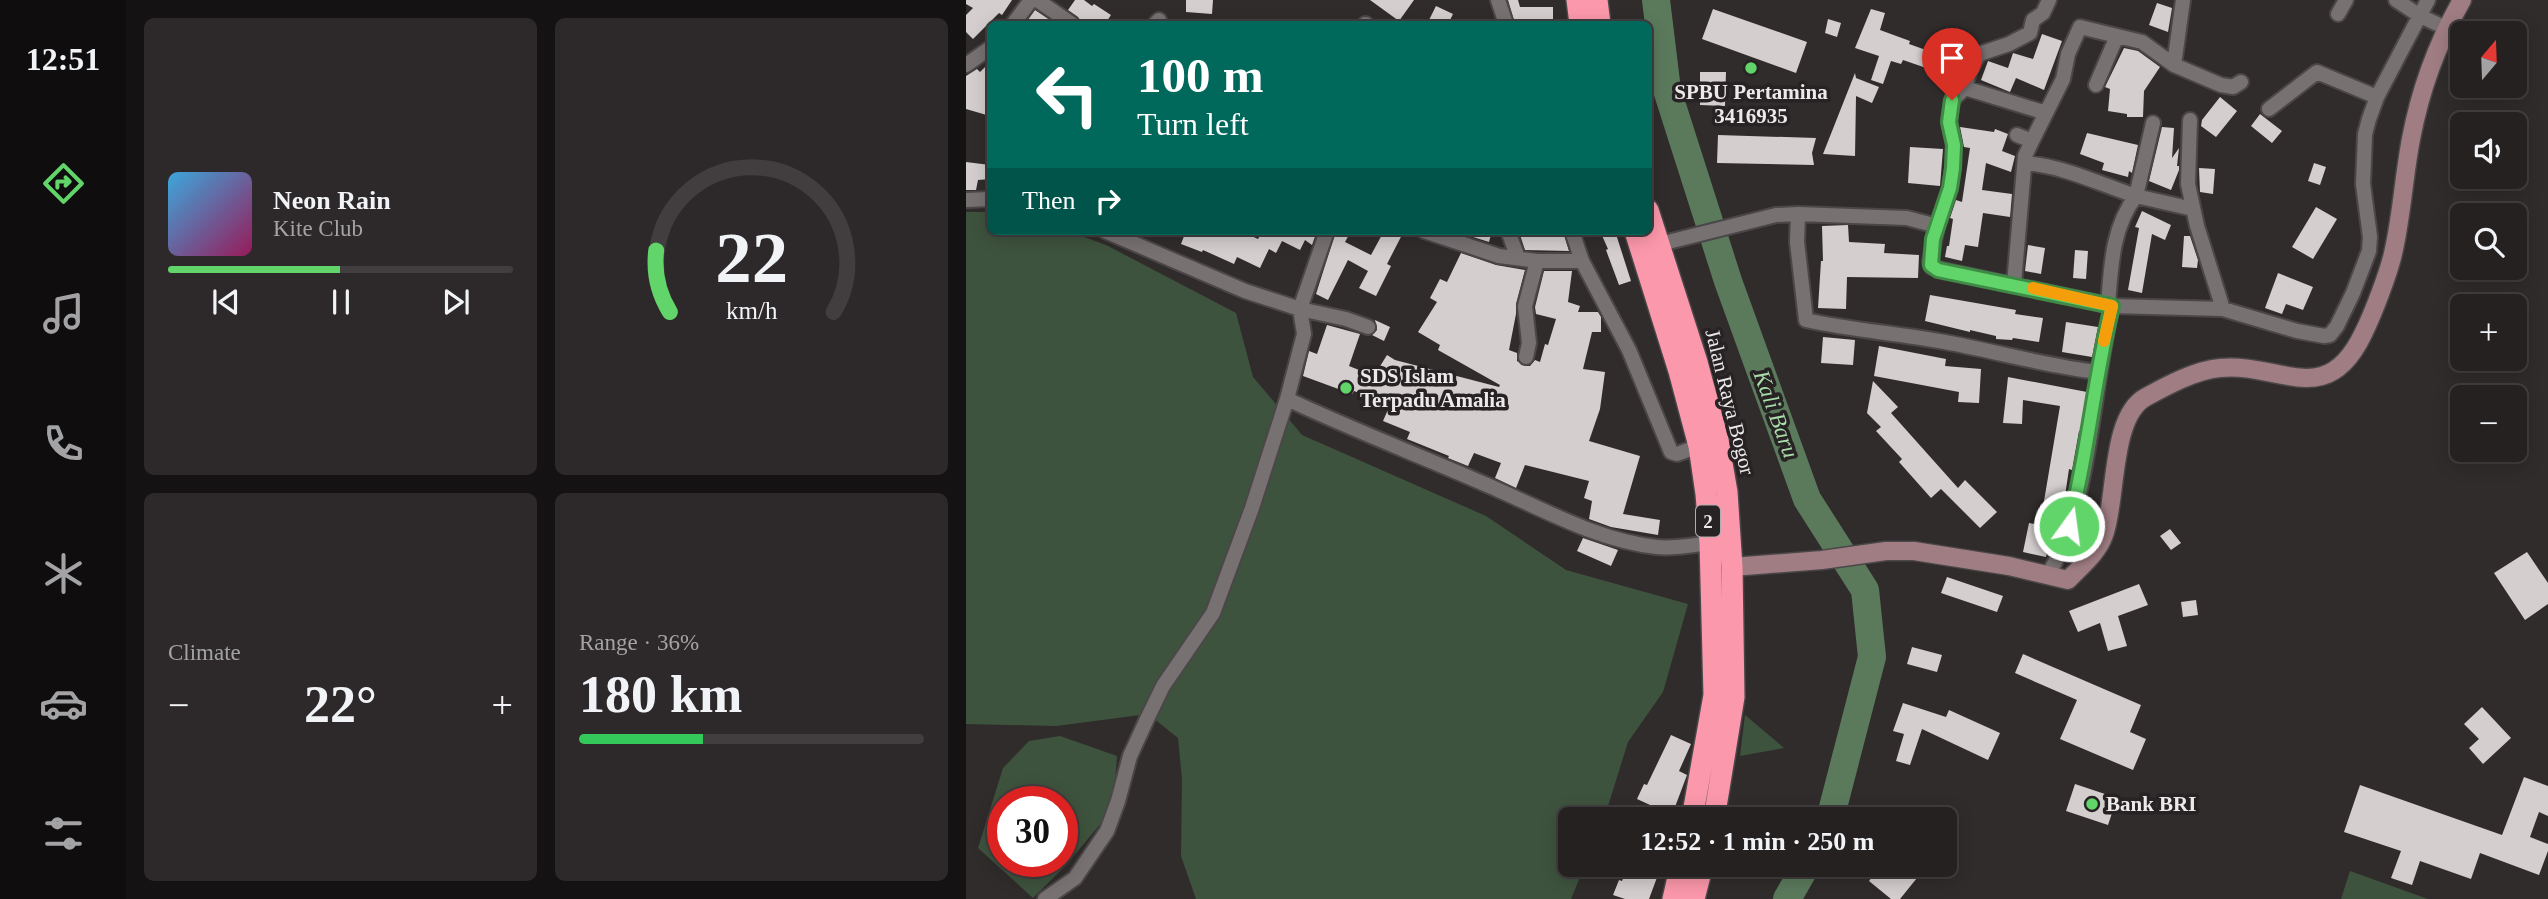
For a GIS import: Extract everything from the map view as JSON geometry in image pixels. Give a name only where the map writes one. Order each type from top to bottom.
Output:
[{"type":"highway","points":[[1577,0],[1580,21]]},
{"type":"highway","points":[[1597,0],[1600,21]]},
{"type":"highway","name":"Jalan Raya Bogor","points":[[1645,241],[1699,446],[1710,543],[1714,695],[1694,807]]},
{"type":"highway","name":"Jalan Raya Bogor","points":[[1645,241],[1697,362],[1718,440],[1727,492],[1732,568],[1734,697],[1716,807]]},
{"type":"highway","points":[[1673,899],[1678,877]]},
{"type":"highway","points":[[1694,899],[1700,877]]},
{"type":"street","points":[[1015,21],[1031,0]]},
{"type":"street","points":[[1037,0],[1068,21]]},
{"type":"street","points":[[1498,0],[1505,21]]},
{"type":"street","points":[[2049,0],[2043,13],[2033,20],[2030,33],[2009,44],[1979,54],[1969,72],[1965,88],[1952,100],[1949,122],[1954,145],[1953,168],[1950,188],[1937,226],[1930,262],[1933,267],[2110,306],[2223,309],[2324,336],[2333,331],[2363,272],[2369,251],[2370,237],[2363,184],[2365,134],[2377,97],[2428,0]]},
{"type":"street","points":[[2174,65],[2183,0]]},
{"type":"street","points":[[2338,14],[2346,0]]},
{"type":"street","points":[[2396,0],[2420,16],[2446,28]]},
{"type":"street","points":[[1732,568],[1886,551],[1914,551],[2068,580],[2105,534],[2128,415],[2143,398],[2204,371],[2222,368],[2299,378],[2322,377],[2339,369],[2363,335],[2394,251],[2411,138],[2422,95],[2446,28],[2462,0]]},
{"type":"street","points":[[2014,284],[2025,156],[2063,79],[2068,54],[2080,27],[2149,45],[2174,65],[2227,87],[2241,82]]},
{"type":"street","points":[[2096,85],[2117,36]]},
{"type":"street","points":[[966,65],[987,50]]},
{"type":"street","points":[[2269,109],[2317,72],[2377,97]]},
{"type":"street","points":[[1965,88],[2046,113]]},
{"type":"street","points":[[2190,120],[2188,184],[2223,309]]},
{"type":"street","points":[[2048,575],[2069,526],[2077,495],[2110,306],[2116,236],[2126,209],[2136,196],[2153,123]]},
{"type":"street","points":[[2017,135],[2032,141]]},
{"type":"street","points":[[2025,163],[2045,164],[2136,196],[2193,209]]},
{"type":"street","points":[[966,201],[987,199]]},
{"type":"street","points":[[1798,214],[1798,255],[1806,320],[1851,330],[1938,340],[2069,369],[2098,372]]},
{"type":"street","points":[[1645,241],[1684,237],[1776,215],[1907,218],[1937,226]]},
{"type":"street","points":[[1114,235],[1245,291],[1300,309],[1346,318],[1368,327]]},
{"type":"street","points":[[1045,899],[1075,878],[1107,831],[1130,756],[1163,686],[1213,613],[1252,508],[1287,399],[1304,334],[1300,309],[1326,235]]},
{"type":"street","points":[[1436,235],[1499,256],[1537,261],[1582,261]]},
{"type":"street","points":[[1509,235],[1518,258]]},
{"type":"street","points":[[1573,235],[1582,261],[1629,350],[1671,452],[1677,454],[1699,446]]},
{"type":"street","points":[[1526,357],[1530,343],[1525,306],[1537,261]]},
{"type":"street","points":[[1287,399],[1346,427],[1391,443],[1579,525],[1624,541],[1659,547],[1710,543]]},
{"type":"green space","points":[[966,212],[987,212],[987,235],[1079,235],[1106,245],[1236,313],[1253,377],[1302,435],[1486,516],[1566,570],[1688,604],[1663,692],[1628,742],[1608,807],[1558,807],[1558,877],[1580,877],[1571,899],[1196,899],[1181,856],[1182,779],[1178,738],[1148,714],[1056,726],[966,724]]},
{"type":"green space","points":[[1745,715],[1784,748],[1740,756]]},
{"type":"green space","points":[[1060,736],[1117,756],[1113,809],[1078,851],[1078,786],[997,786],[1003,768],[1029,741]]},
{"type":"green space","points":[[987,819],[987,856],[978,848]]},
{"type":"green space","points":[[2350,871],[2428,899],[2341,899]]},
{"type":"green space","points":[[1010,877],[1054,877],[1033,898]]},
{"type":"building","points":[[966,0],[1012,0],[1002,15],[999,13],[991,21],[987,21],[987,25],[973,39],[966,32],[966,15],[973,8],[966,4]]},
{"type":"building","points":[[1075,0],[1084,0],[1111,15],[1107,21],[1080,21],[1068,10]]},
{"type":"building","points":[[1186,0],[1213,0],[1212,14],[1186,12]]},
{"type":"building","points":[[1370,0],[1414,0],[1399,21]]},
{"type":"building","points":[[1508,0],[1518,0],[1520,7],[1553,7],[1553,21],[1514,21]]},
{"type":"building","points":[[2157,3],[2172,8],[2168,32],[2149,25]]},
{"type":"building","points":[[1436,6],[1453,14],[1450,21],[1428,21]]},
{"type":"building","points":[[1713,9],[1807,42],[1796,73],[1702,39]]},
{"type":"building","points":[[1871,9],[1885,13],[1880,30],[1910,41],[1909,44],[1940,55],[1944,45],[1965,52],[1952,86],[1932,79],[1935,71],[1903,60],[1901,64],[1891,61],[1883,84],[1871,80],[1879,56],[1855,48]]},
{"type":"building","points":[[1035,10],[1052,21],[1027,21]]},
{"type":"building","points":[[1828,19],[1841,23],[1837,37],[1825,33]]},
{"type":"building","points":[[2042,34],[2062,41],[2044,90],[2016,78],[2010,92],[1981,80],[1988,61],[2008,68],[2013,53],[2033,59]]},
{"type":"building","points":[[2124,48],[2138,51],[2160,67],[2144,91],[2143,117],[2127,117],[2127,114],[2108,111],[2110,89],[2105,87]]},
{"type":"building","points":[[987,65],[987,115],[966,109],[966,76],[977,69],[980,72]]},
{"type":"building","points":[[1700,72],[1726,72],[1725,106],[1700,105]]},
{"type":"building","points":[[1855,73],[1856,78],[1879,87],[1872,103],[1856,96],[1855,156],[1823,154]]},
{"type":"building","points":[[2220,97],[2237,111],[2216,137],[2201,126],[2202,120]]},
{"type":"building","points":[[2260,114],[2282,131],[2272,143],[2251,126]]},
{"type":"building","points":[[1960,127],[1994,132],[1995,129],[2008,134],[2002,151],[2015,156],[2011,172],[1986,163],[1982,190],[2012,194],[2010,217],[1983,213],[1978,247],[1965,245],[1962,261],[1945,257],[1953,219],[1950,218],[1956,200],[1962,202],[1970,148],[1964,147]]},
{"type":"building","points":[[2162,127],[2174,128],[2172,158],[2179,148],[2179,170],[2171,190],[2149,181]]},
{"type":"building","points":[[2087,133],[2138,145],[2132,173],[2129,171],[2128,177],[2102,170],[2104,163],[2080,154]]},
{"type":"building","points":[[1718,135],[1816,138],[1812,153],[1814,165],[1717,163]]},
{"type":"building","points":[[1910,147],[1943,149],[1940,186],[1908,183]]},
{"type":"building","points":[[966,162],[987,165],[987,179],[978,180],[976,190],[966,190]]},
{"type":"building","points":[[2314,163],[2326,167],[2320,185],[2308,181]]},
{"type":"building","points":[[2199,168],[2215,169],[2213,194],[2200,192]]},
{"type":"building","points":[[2316,207],[2337,219],[2313,259],[2292,247]]},
{"type":"building","points":[[2142,211],[2171,225],[2165,240],[2152,234],[2142,293],[2128,290],[2139,228],[2135,227]]},
{"type":"building","points":[[1848,225],[1849,242],[1885,244],[1884,253],[1919,255],[1918,278],[1847,277],[1846,309],[1818,308],[1823,261],[1822,226]]},
{"type":"building","points":[[1184,235],[1249,235],[1258,239],[1260,235],[1316,235],[1312,245],[1305,240],[1300,250],[1282,241],[1276,253],[1269,249],[1260,268],[1237,257],[1234,264],[1203,250],[1202,252],[1181,244]]},
{"type":"building","points":[[1335,235],[1349,235],[1345,242],[1371,255],[1382,235],[1402,235],[1387,264],[1391,266],[1376,296],[1359,288],[1368,271],[1348,260],[1328,300],[1316,294]]},
{"type":"building","points":[[1467,235],[1491,235],[1489,242]]},
{"type":"building","points":[[1520,235],[1564,235],[1569,251],[1525,250]]},
{"type":"building","points":[[1602,235],[1616,235],[1631,281],[1619,285],[1606,250],[1608,249]]},
{"type":"building","points":[[2184,236],[2190,236],[2198,260],[2197,268],[2182,267]]},
{"type":"building","points":[[2028,245],[2045,248],[2041,274],[2025,271]]},
{"type":"building","points":[[2075,250],[2088,251],[2086,279],[2073,278]]},
{"type":"building","points":[[1461,253],[1496,265],[1525,270],[1516,304],[1509,350],[1517,353],[1517,361],[1525,366],[1530,366],[1535,360],[1540,362],[1556,319],[1536,314],[1535,307],[1544,271],[1572,271],[1568,302],[1580,306],[1578,312],[1598,312],[1601,317],[1601,332],[1592,332],[1583,369],[1605,372],[1600,409],[1589,441],[1640,456],[1623,514],[1660,520],[1658,535],[1611,527],[1589,519],[1592,501],[1584,498],[1589,481],[1525,465],[1516,488],[1495,478],[1501,463],[1474,453],[1468,466],[1448,458],[1449,456],[1407,439],[1410,432],[1383,421],[1390,405],[1303,376],[1309,351],[1317,354],[1327,325],[1360,334],[1349,366],[1374,376],[1387,355],[1395,360],[1499,387],[1500,385],[1438,350],[1440,345],[1418,332],[1437,302],[1430,298],[1440,279],[1447,282]]},
{"type":"building","points":[[2278,273],[2313,287],[2303,310],[2286,304],[2282,314],[2265,308]]},
{"type":"building","points":[[1930,295],[2016,310],[2015,314],[2043,318],[2039,342],[2013,338],[1996,339],[1996,336],[1925,321]]},
{"type":"building","points":[[1375,320],[1390,327],[1384,341],[1372,335],[1377,330]]},
{"type":"building","points":[[2066,322],[2098,327],[2092,357],[2062,352]]},
{"type":"building","points":[[1823,337],[1855,340],[1853,365],[1821,363]]},
{"type":"building","points":[[1879,346],[1946,359],[1945,366],[1981,369],[1979,403],[1958,402],[1959,392],[1874,376]]},
{"type":"building","points":[[2008,377],[2087,392],[2072,470],[2069,469],[2062,516],[2055,515],[2046,557],[2023,552],[2029,523],[2040,525],[2060,406],[2023,400],[2022,424],[2003,423]]},
{"type":"building","points":[[1873,381],[1898,407],[1891,413],[1958,488],[1965,480],[1997,512],[1980,528],[1941,489],[1931,498],[1899,462],[1902,459],[1876,431],[1881,427],[1867,413]]},
{"type":"building","points":[[2170,529],[2181,543],[2171,550],[2160,536]]},
{"type":"building","points":[[1583,538],[1618,550],[1611,566],[1577,551]]},
{"type":"building","points":[[2527,552],[2548,583],[2548,604],[2525,620],[2494,573]]},
{"type":"building","points":[[1947,577],[2003,596],[1997,612],[1941,593]]},
{"type":"building","points":[[2139,584],[2148,605],[2118,616],[2127,646],[2108,651],[2100,623],[2078,632],[2069,611]]},
{"type":"building","points":[[2196,600],[2198,615],[2183,617],[2181,602]]},
{"type":"building","points":[[1912,647],[1942,655],[1937,672],[1907,664]]},
{"type":"building","points":[[2023,654],[2141,705],[2130,732],[2146,739],[2133,770],[2060,739],[2077,700],[2015,673]]},
{"type":"building","points":[[1903,703],[1946,717],[1949,710],[2000,733],[1988,760],[1922,729],[1910,765],[1896,761],[1904,734],[1893,731]]},
{"type":"building","points":[[2482,707],[2511,738],[2483,764],[2469,748],[2479,739],[2464,724]]},
{"type":"building","points":[[1671,735],[1691,744],[1679,771],[1687,775],[1675,807],[1654,807],[1637,799],[1644,784],[1647,785]]},
{"type":"building","points":[[2524,777],[2548,786],[2548,816],[2539,812],[2530,837],[2548,844],[2539,875],[2480,853],[2471,879],[2420,861],[2412,885],[2391,878],[2401,851],[2344,832],[2360,785],[2502,835]]},
{"type":"building","name":"Bank BRI","points":[[2075,784],[2117,798],[2108,825],[2066,811]]},
{"type":"building","points":[[1624,877],[1657,877],[1649,899],[1625,899],[1613,895],[1619,880],[1622,881]]},
{"type":"building","points":[[1872,877],[1918,877],[1900,899],[1891,899],[1869,881]]},
{"type":"waterway","name":"Kali Baru","points":[[1656,0],[1667,90],[1728,281],[1807,499],[1865,590],[1872,657],[1833,807]]},
{"type":"waterway","name":"Kali Baru","points":[[1787,899],[1800,877]]},
{"type":"slow traffic","points":[[2033,288],[2112,306],[2104,341]]},
{"type":"place","name":"SPBU Pertamina 3416935","points":[[1751,68]]},
{"type":"place","name":"SDS Islam Terpadu Amalia","points":[[1346,388]]},
{"type":"place","name":"Bank BRI","points":[[2092,804]]},
{"type":"route","points":[[1952,100],[1949,122],[1954,145],[1953,168],[1950,188],[1933,239],[1931,265],[1938,270],[2112,306],[2098,372],[2087,449],[2069,526]]}]
